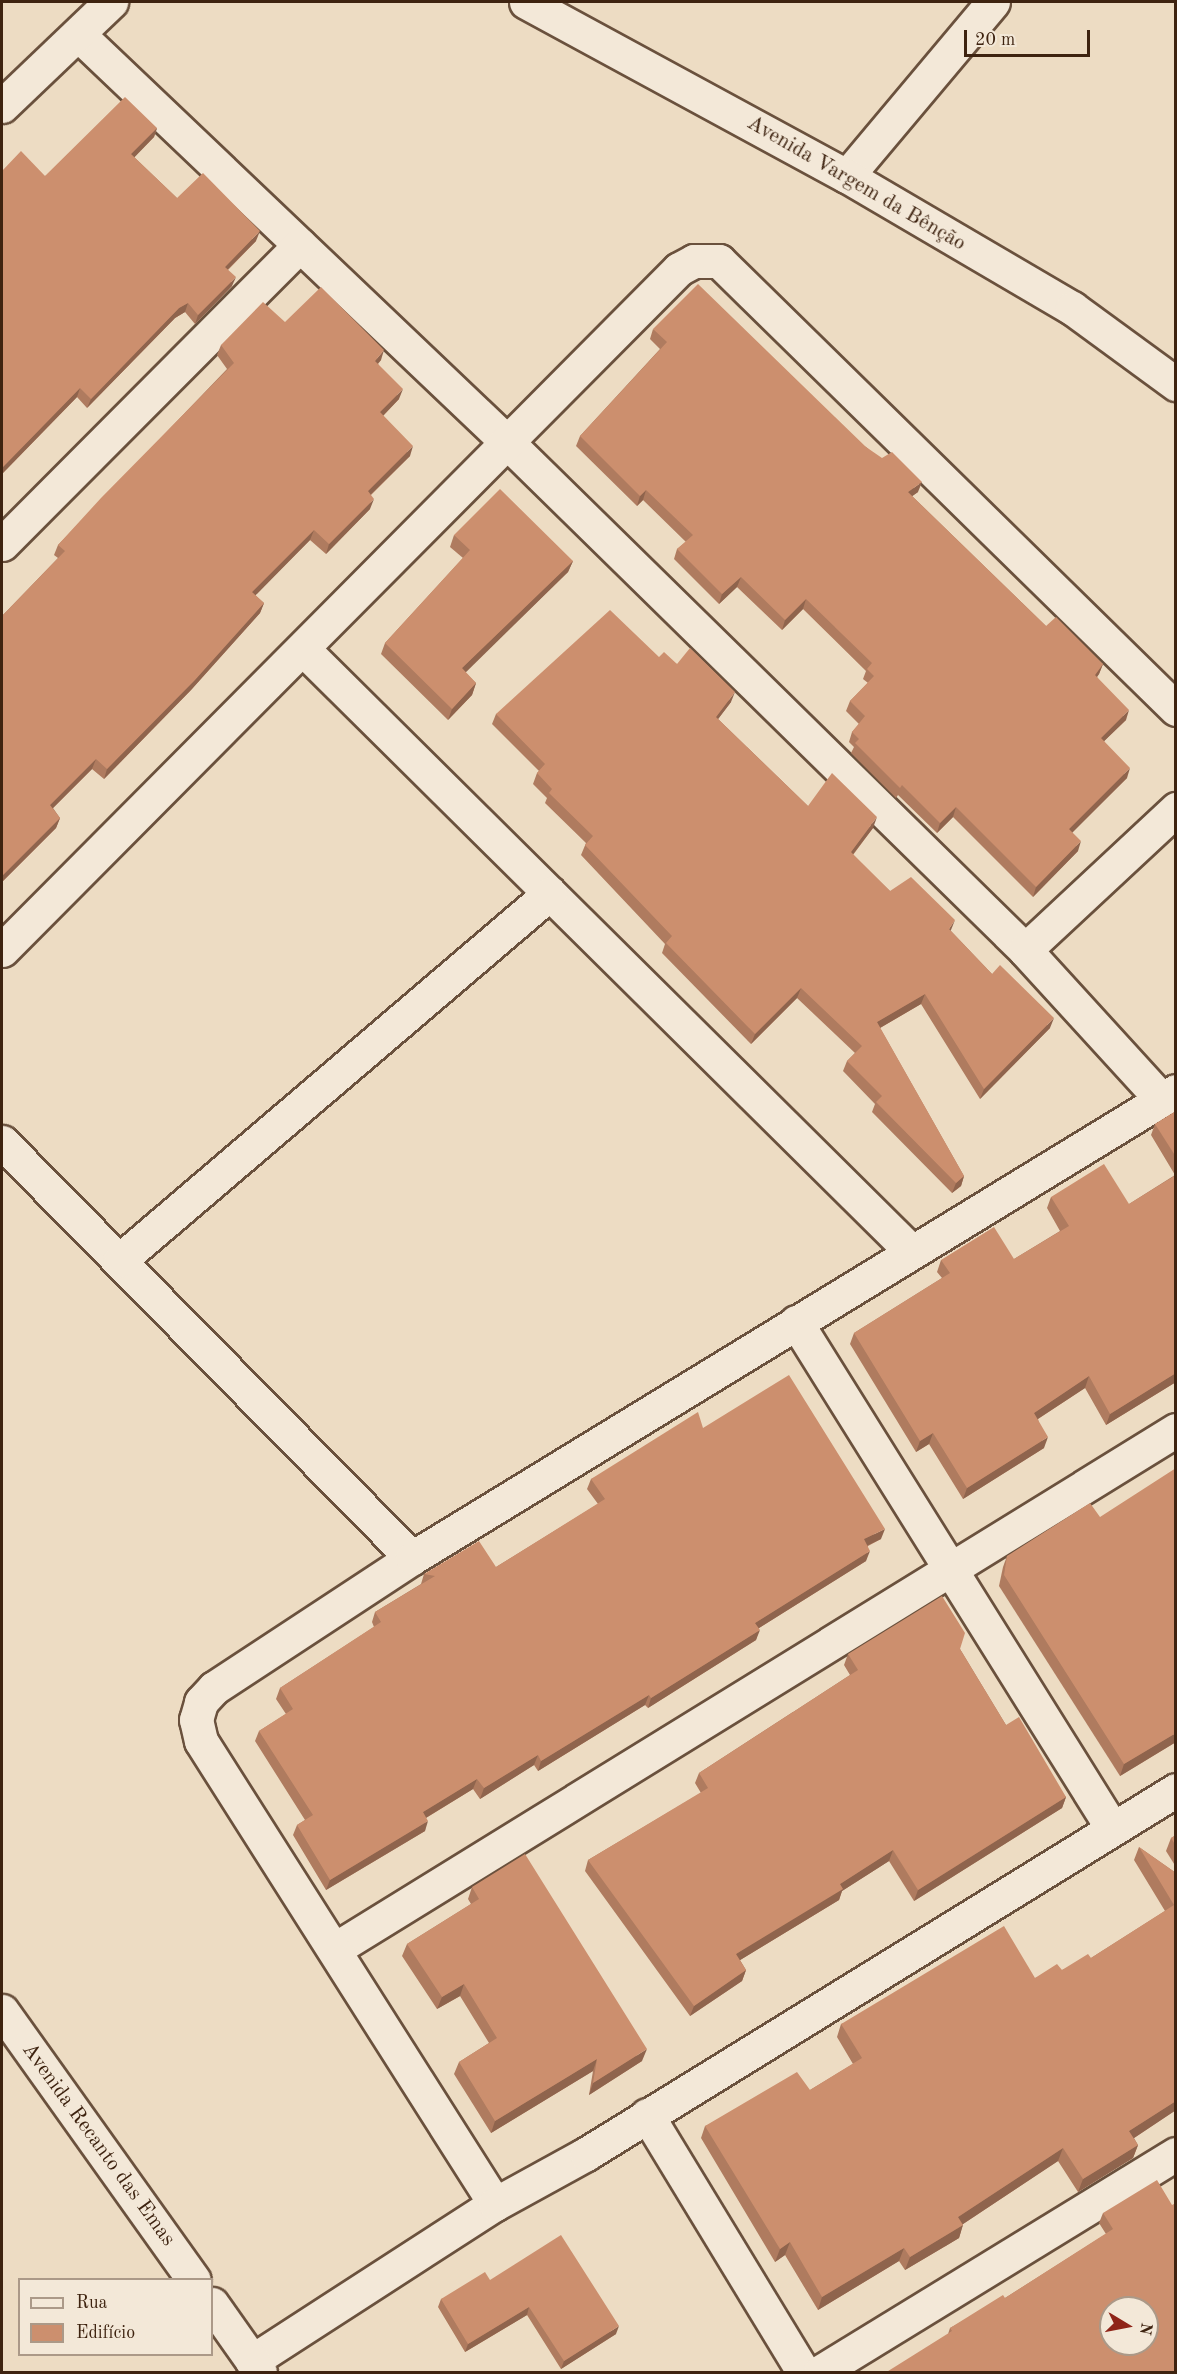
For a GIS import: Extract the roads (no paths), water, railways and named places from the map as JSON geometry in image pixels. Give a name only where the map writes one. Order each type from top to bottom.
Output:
[{"type":"street","points":[[2,106],[111,2]]},
{"type":"street","name":"Avenida Vargem da Bênção","points":[[526,2],[847,176],[1072,308],[1176,384]]},
{"type":"street","points":[[847,176],[993,2]]},
{"type":"street","points":[[79,35],[506,441],[1025,950],[1168,1095],[412,1558],[214,1688],[201,1702],[196,1720],[201,1741],[495,2204]]},
{"type":"street","points":[[2,544],[300,244]]},
{"type":"street","points":[[2,950],[304,650],[506,441],[679,269],[694,261],[719,261],[1176,709]]},
{"type":"street","points":[[304,650],[911,1251]]},
{"type":"street","points":[[1025,950],[1176,809]]},
{"type":"street","points":[[120,1260],[550,893]]},
{"type":"street","points":[[2,1142],[412,1558]]},
{"type":"street","points":[[796,1323],[951,1566],[1112,1828]]},
{"type":"street","points":[[335,1949],[951,1566],[1176,1430]]},
{"type":"street","points":[[213,2305],[256,2367],[495,2204],[586,2154],[1176,1790]]},
{"type":"street","name":"Avenida Recanto das Emas","points":[[2,2011],[193,2278]]},
{"type":"street","points":[[647,2115],[803,2373]]},
{"type":"street","points":[[820,2373],[1176,2154]]}]
